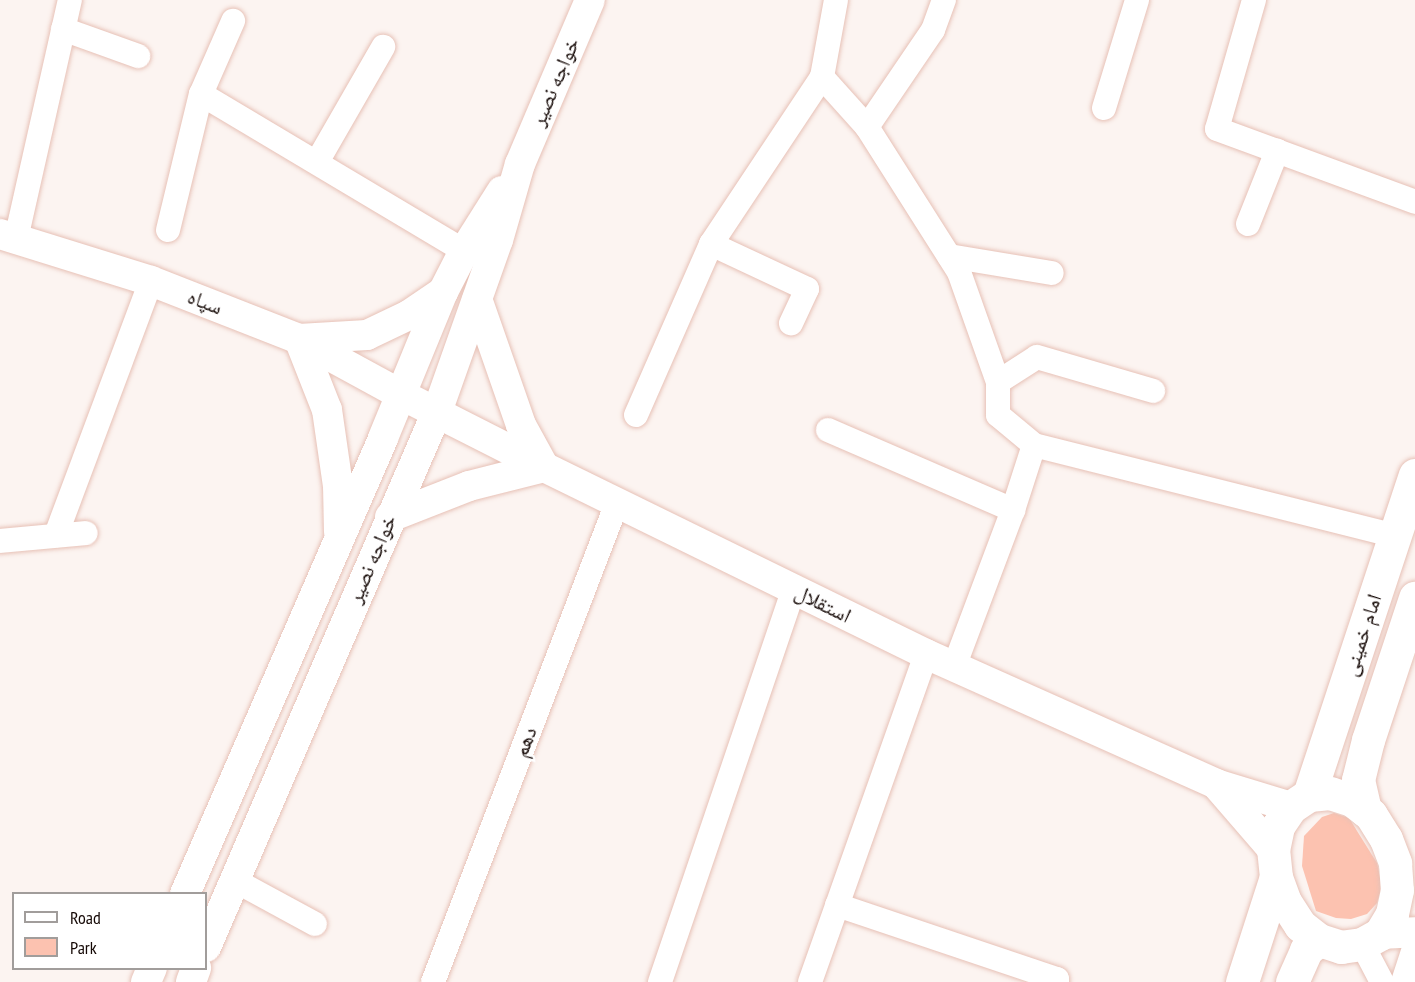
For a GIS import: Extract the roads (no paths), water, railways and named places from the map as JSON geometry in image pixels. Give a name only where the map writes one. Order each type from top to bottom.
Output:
[{"type":"main road","name":"امام خمینی","points":[[1300,801],[1415,475]]},
{"type":"main road","name":"امام خمینی","points":[[1365,810],[1358,780],[1368,740],[1415,598]]},
{"type":"main road","points":[[1242,982],[1275,863],[1278,826],[1300,801],[1330,793],[1352,800],[1365,810],[1386,839],[1405,873],[1397,890],[1392,915],[1371,939],[1341,947],[1319,940],[1300,925],[1285,902],[1275,863]]},
{"type":"main road","points":[[1292,982],[1306,950],[1319,940]]},
{"type":"street","points":[[8,236],[70,0]]},
{"type":"street","name":"خواجه نصیر","points":[[207,945],[437,412],[498,240],[520,164],[590,0]]},
{"type":"street","points":[[636,415],[711,244],[822,77],[836,0]]},
{"type":"street","points":[[867,127],[933,30],[944,0]]},
{"type":"street","points":[[1104,108],[1137,0]]},
{"type":"street","points":[[1254,0],[1217,129],[1415,202]]},
{"type":"street","points":[[168,230],[201,94],[233,21]]},
{"type":"street","points":[[63,29],[138,56]]},
{"type":"street","points":[[317,162],[383,47]]},
{"type":"street","points":[[822,77],[867,127],[959,272],[998,382],[998,415],[1034,445],[1395,536]]},
{"type":"street","points":[[201,94],[464,251]]},
{"type":"street","points":[[1248,224],[1277,151]]},
{"type":"street","name":"خواجه نصیر","points":[[186,892],[339,540],[443,292],[464,251],[520,164]]},
{"type":"street","name":"سپاه","points":[[8,236],[151,281],[299,339],[437,412]]},
{"type":"street","points":[[711,244],[807,290],[791,323]]},
{"type":"street","points":[[949,256],[1052,273]]},
{"type":"street","points":[[56,535],[151,281]]},
{"type":"street","points":[[339,540],[338,486],[327,410],[299,339],[367,334],[409,315],[443,292]]},
{"type":"street","points":[[390,517],[469,486],[544,467],[521,425],[477,299]]},
{"type":"street","points":[[998,382],[1037,357],[1153,391]]},
{"type":"street","name":"استقلال","points":[[437,412],[544,467],[954,667],[1216,784],[1300,801]]},
{"type":"street","points":[[828,430],[1013,510]]},
{"type":"street","points":[[954,667],[1013,510],[1034,445]]},
{"type":"street","name":"دهم","points":[[433,982],[617,503]]},
{"type":"street","points":[[0,541],[86,532]]},
{"type":"street","points":[[660,982],[794,589]]},
{"type":"street","points":[[810,982],[926,654]]},
{"type":"street","points":[[1216,784],[1275,863]]},
{"type":"street","points":[[225,802],[261,818]]},
{"type":"street","points":[[234,880],[315,924]]},
{"type":"street","points":[[837,905],[1057,979],[1056,982]]},
{"type":"street","points":[[1382,982],[1371,939],[1415,932]]},
{"type":"street","points":[[1403,982],[1415,944]]}]
